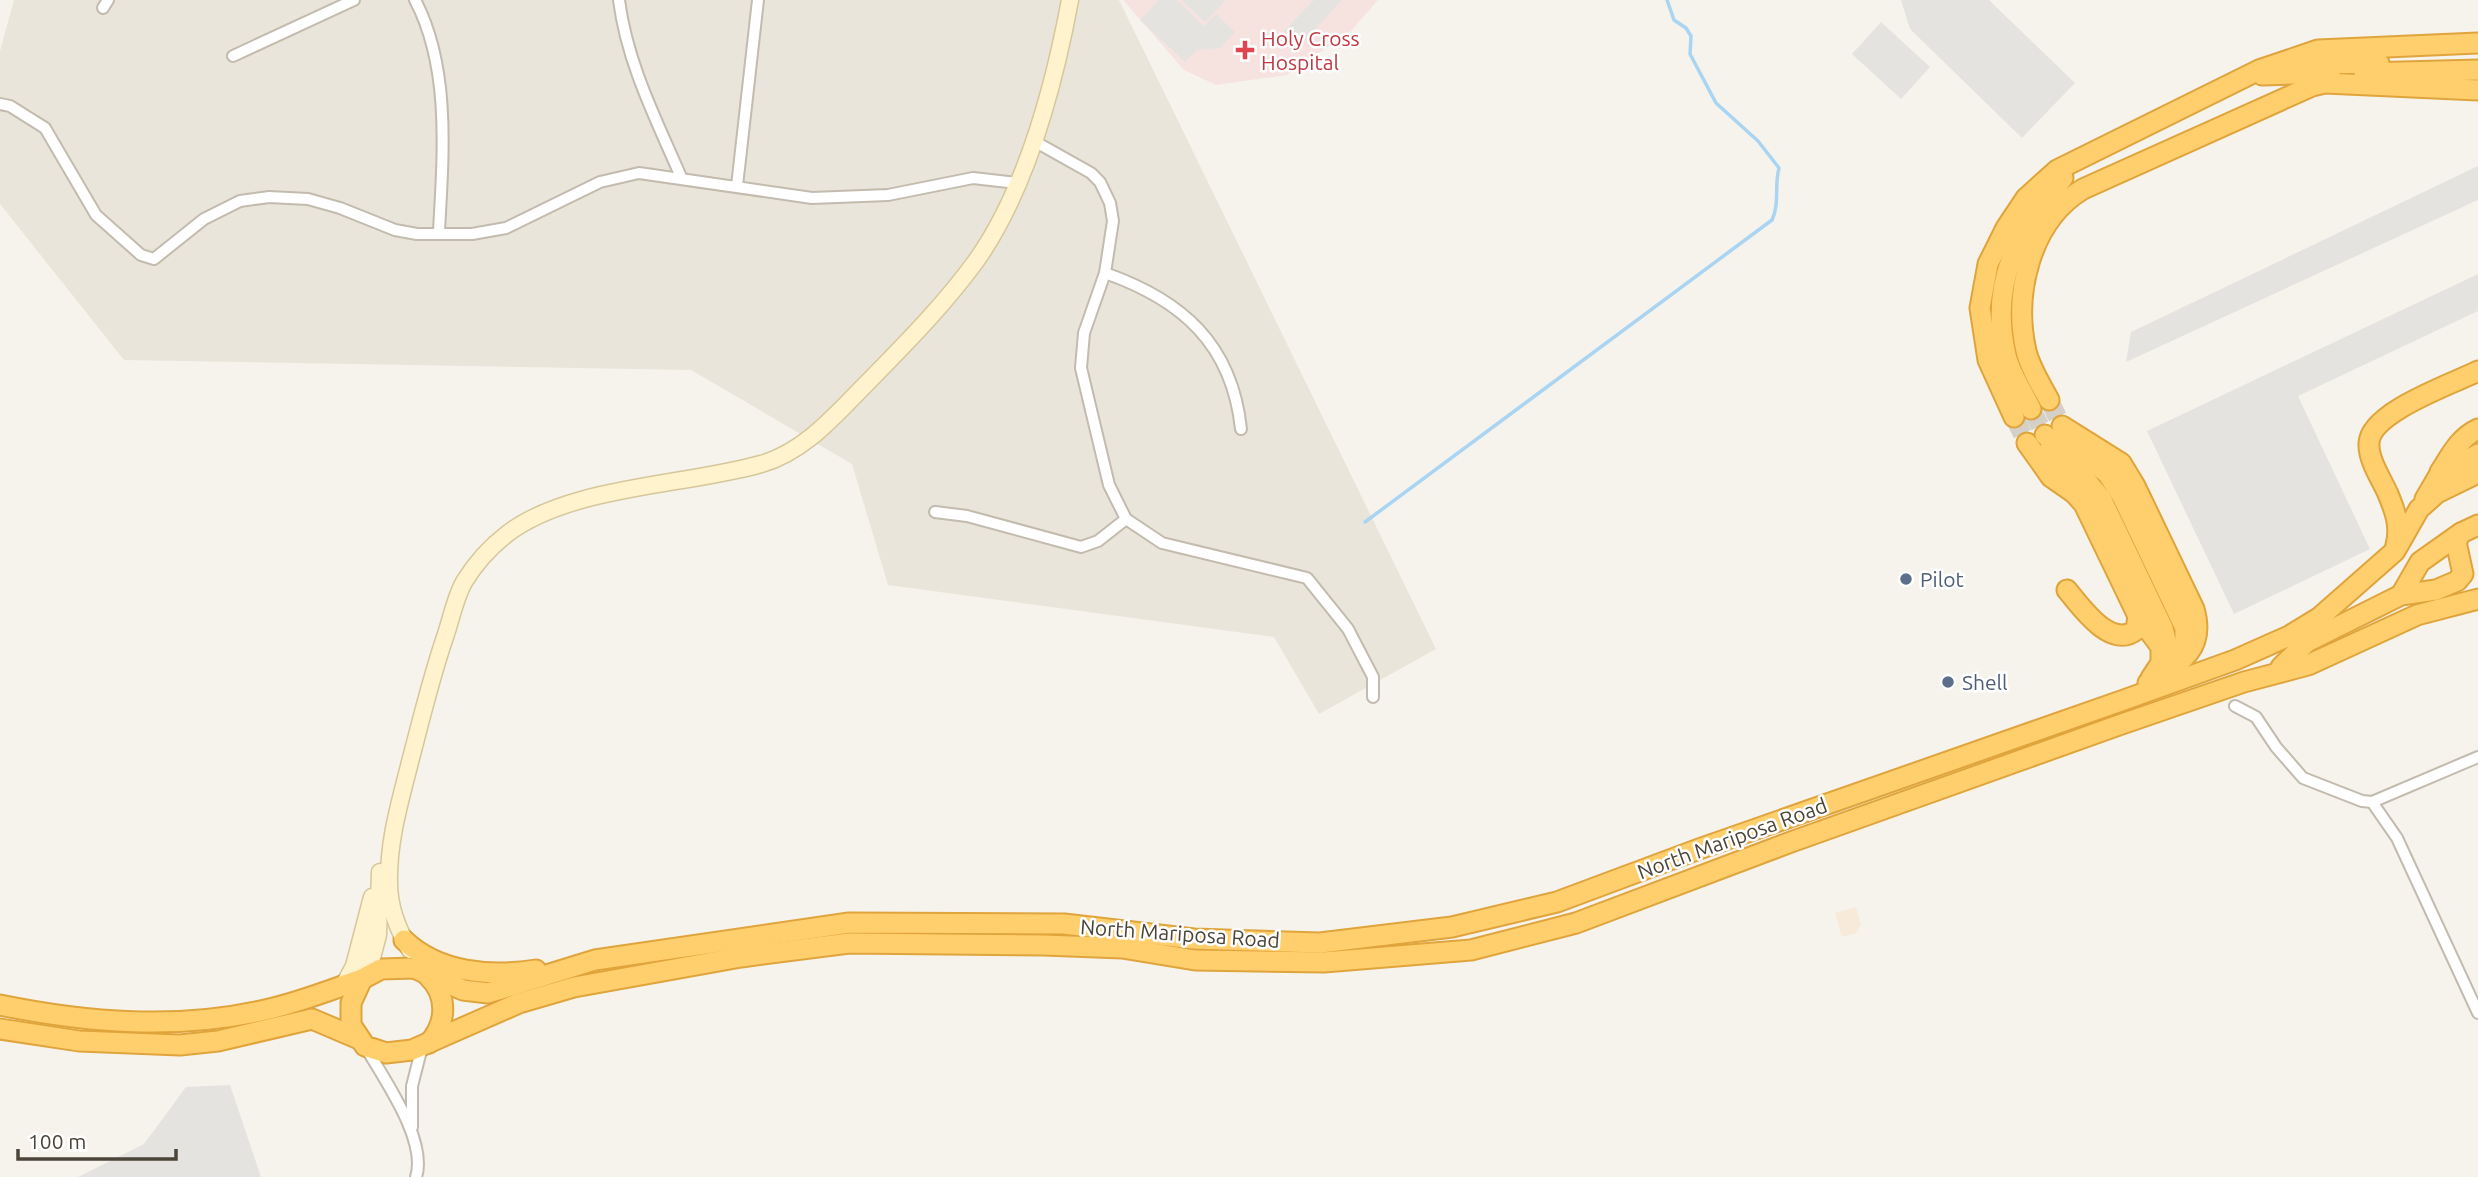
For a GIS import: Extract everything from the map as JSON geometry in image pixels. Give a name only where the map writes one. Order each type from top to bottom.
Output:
[{"type":"highway","points":[[2032,409],[1988,360],[1980,308],[1988,264],[2006,228],[2026,198],[2057,170],[2259,70],[2284,61],[2335,47],[2462,46],[2478,43]]},
{"type":"highway","points":[[2284,61],[2322,56],[2478,52]]},
{"type":"highway","points":[[2259,70],[2295,65],[2478,61]]},
{"type":"highway","points":[[2237,81],[2260,75],[2478,70]]},
{"type":"highway","points":[[2368,73],[2478,80]]},
{"type":"highway","points":[[2032,409],[2022,331],[2023,293],[2032,253],[2050,219],[2065,202],[2083,190],[2298,90],[2325,83],[2478,90]]},
{"type":"highway","points":[[2268,104],[2299,94],[2323,93],[2478,99]]},
{"type":"highway","points":[[2032,409],[2006,357],[2000,308],[2006,270],[2019,239],[2034,214],[2064,177],[2099,149]]},
{"type":"highway","points":[[2395,551],[2399,533],[2398,520],[2370,455],[2372,432],[2386,416],[2478,371]]},
{"type":"highway","name":"North Mariposa Road","points":[[0,1005],[100,1020],[172,1023],[218,1019],[286,1005],[358,979],[403,967],[425,973],[463,990],[488,993],[595,960],[849,923],[1064,924],[1194,939],[1320,943],[1452,927],[1557,902],[1708,845],[2235,660],[2289,636],[2319,617],[2395,551],[2454,449],[2468,434],[2478,429]]},
{"type":"highway","points":[[2046,437],[2051,477],[2074,493],[2084,504],[2138,616],[2167,660]]},
{"type":"highway","points":[[2046,437],[2054,471],[2080,487],[2093,502],[2167,660]]},
{"type":"highway","points":[[2046,437],[2121,463],[2135,486],[2198,623],[2196,643],[2167,660],[2127,697]]},
{"type":"highway","points":[[2439,475],[2478,454]]},
{"type":"highway","points":[[2420,509],[2437,493],[2478,473]]},
{"type":"highway","points":[[2401,595],[2420,562],[2469,529]]},
{"type":"highway","points":[[2272,671],[2307,642],[2401,595],[2436,590],[2457,580],[2463,574],[2456,552],[2469,529]]},
{"type":"highway","points":[[2067,590],[2087,615],[2119,636],[2136,631],[2138,616]]},
{"type":"highway","name":"North Mariposa Road","points":[[0,1029],[75,1040],[140,1045],[199,1043],[312,1019],[386,1053],[425,1045],[491,1014],[574,987],[741,957],[849,943],[1122,948],[1195,960],[1324,962],[1471,950],[1576,923],[1791,842],[2272,671],[2308,665],[2407,618],[2478,599]]},
{"type":"highway","points":[[2127,697],[2167,660]]},
{"type":"highway","points":[[2235,660],[2244,682]]},
{"type":"highway","points":[[404,940],[422,956],[436,962],[484,973],[522,972],[595,960]]},
{"type":"highway","points":[[425,973],[440,993],[443,1009],[438,1032],[425,1045]]},
{"type":"highway","points":[[358,979],[349,1009],[351,1025],[362,1043]]},
{"type":"highway","points":[[75,1040],[81,1026],[100,1020]]},
{"type":"street","points":[[233,56],[354,0]]},
{"type":"street","points":[[415,0],[430,31],[436,54],[441,170],[439,231]]},
{"type":"street","points":[[619,0],[623,33],[634,69],[681,177]]},
{"type":"street","points":[[737,186],[758,0]]},
{"type":"street","points":[[358,979],[354,966],[434,671],[462,585],[479,560],[505,535],[533,516],[569,502],[716,476],[765,463],[798,447],[827,424],[942,305],[978,259],[1017,183],[1034,141],[1062,42],[1070,0]]},
{"type":"street","points":[[0,104],[10,106],[46,128],[96,215],[148,258],[161,255],[178,238],[228,207],[240,201],[269,197],[308,199],[340,208],[395,230],[417,234],[439,231],[472,233],[506,228],[600,182],[639,173],[799,196],[851,198],[888,195],[973,178],[1017,183]]},
{"type":"street","points":[[1034,141],[1082,166],[1105,190],[1113,221],[1105,273],[1084,333],[1081,368],[1109,485],[1126,519],[1162,543],[1307,578],[1348,629],[1373,677],[1373,697]]},
{"type":"street","points":[[1105,273],[1162,297],[1190,317],[1214,349],[1238,400],[1241,429]]},
{"type":"street","points":[[935,512],[967,516],[1081,547],[1098,541],[1126,519]]},
{"type":"street","points":[[2235,706],[2256,717],[2303,778],[2346,797],[2372,802],[2478,757]]},
{"type":"street","points":[[2372,802],[2398,838],[2478,1013]]},
{"type":"street","points":[[393,830],[389,885],[391,906],[404,940],[425,973]]},
{"type":"street","points":[[358,979],[378,935],[381,865]]},
{"type":"street","points":[[362,1043],[413,1137]]},
{"type":"street","points":[[416,1177],[418,1162],[413,1137],[411,1097],[425,1045]]},
{"type":"shaded area","points":[[14,0],[1119,0],[1436,649],[1319,714],[1274,637],[888,585],[852,464],[691,370],[124,360],[0,204],[0,51]]},
{"type":"shaded area","name":"Holy Cross Hospital","points":[[1123,0],[1378,0],[1351,31],[1287,75],[1216,85],[1184,70]]},
{"type":"shaded area","points":[[1159,0],[1177,0],[1204,26],[1216,14],[1235,32],[1220,48],[1197,50],[1185,62],[1140,20]]},
{"type":"shaded area","points":[[1181,0],[1226,0],[1205,22]]},
{"type":"shaded area","points":[[1314,0],[1342,0],[1300,46],[1284,31]]},
{"type":"shaded area","points":[[1901,0],[1989,0],[2075,83],[2022,138],[1910,29]]},
{"type":"shaded area","points":[[1881,22],[1930,67],[1901,99],[1852,54]]},
{"type":"shaded area","points":[[2478,166],[2478,200],[2126,362],[2131,332]]},
{"type":"shaded area","points":[[2478,274],[2478,311],[2298,396],[2370,549],[2234,614],[2147,431]]},
{"type":"shaded area","points":[[1856,907],[1861,924],[1856,933],[1842,937],[1835,913]]},
{"type":"shaded area","points":[[230,1085],[261,1177],[78,1177],[144,1144],[186,1087]]},
{"type":"waterway","points":[[1365,522],[1772,220],[1776,207],[1779,168],[1758,141],[1716,103],[1690,54],[1691,36],[1686,28],[1674,20],[1667,0]]},
{"type":"tunnel","points":[[2049,400],[2062,426]]},
{"type":"tunnel","points":[[2031,409],[2045,435]]},
{"type":"tunnel","points":[[2014,417],[2027,443]]},
{"type":"place","name":"Holy Cross Hospital","points":[[1245,50]]},
{"type":"place","name":"Pilot","points":[[1906,579]]},
{"type":"place","name":"Shell","points":[[1948,682]]}]
